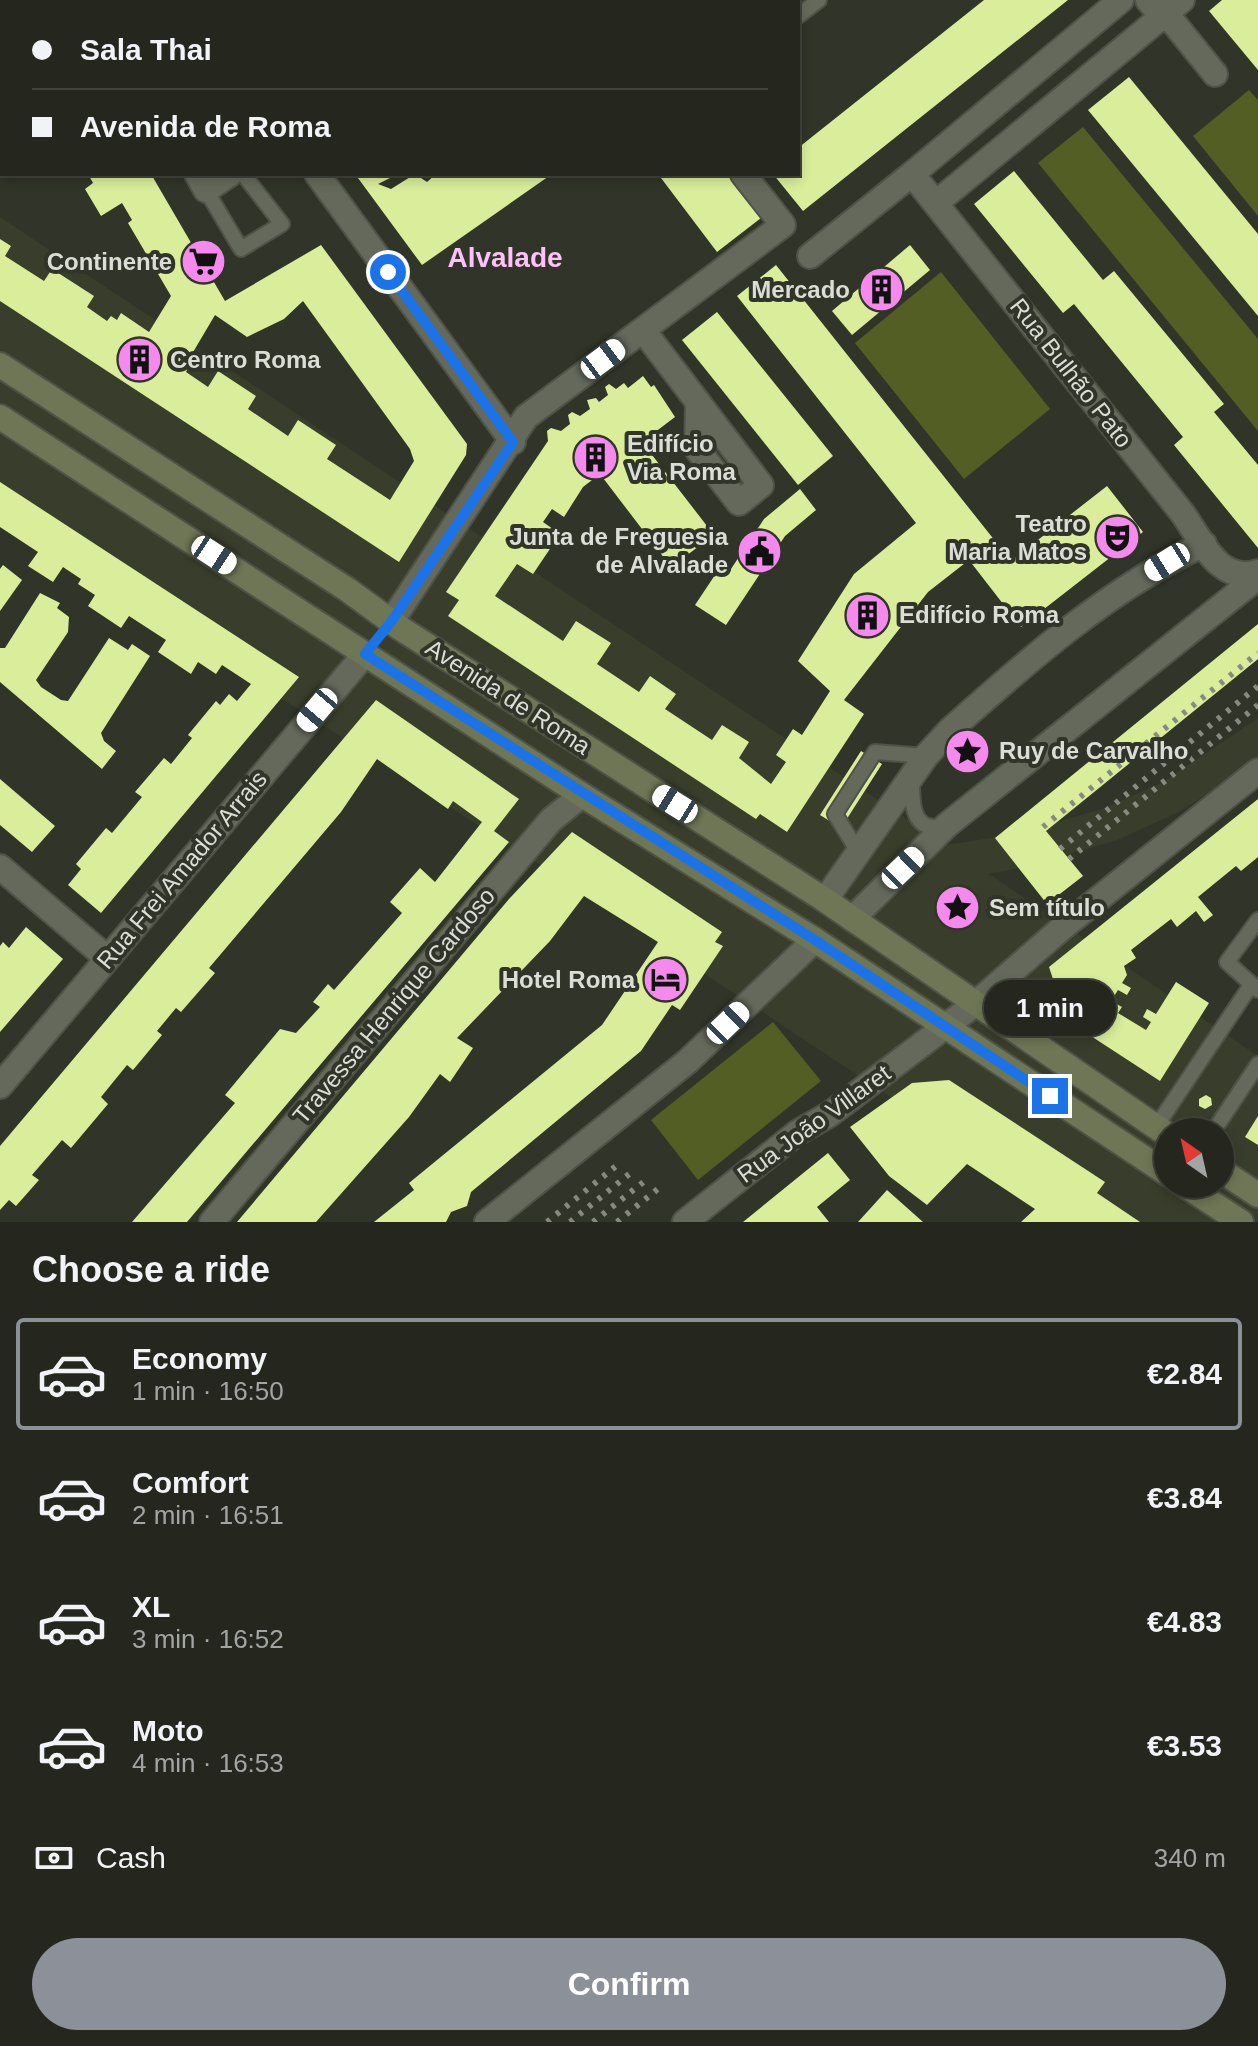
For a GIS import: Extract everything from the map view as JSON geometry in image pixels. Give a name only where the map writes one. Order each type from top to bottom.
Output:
[{"type":"main road","name":"Avenida de Roma","points":[[0,365],[396,625],[825,900],[1154,1126]]},
{"type":"main road","name":"Avenida de Roma","points":[[0,417],[365,657],[815,940],[1154,1164]]},
{"type":"main road","points":[[365,657],[396,625]]},
{"type":"main road","points":[[815,940],[825,900]]},
{"type":"main road","points":[[815,940],[852,919]]},
{"type":"main road","points":[[1234,1179],[1258,1195]]},
{"type":"main road","points":[[1204,1198],[1241,1222]]},
{"type":"street","points":[[810,256],[1121,0]]},
{"type":"street","points":[[936,203],[1155,8],[1182,0]]},
{"type":"street","points":[[1155,8],[1173,22],[1215,74]]},
{"type":"street","name":"Rua Bulhão Pato","points":[[912,174],[1204,544],[1218,566]]},
{"type":"street","points":[[202,182],[223,176]]},
{"type":"street","points":[[318,176],[513,442]]},
{"type":"street","points":[[396,625],[526,417],[783,225],[745,176]]},
{"type":"street","points":[[643,330],[698,402]]},
{"type":"street","points":[[825,900],[926,756],[979,704],[1120,591],[1204,544]]},
{"type":"street","points":[[1205,619],[1219,591],[1218,566],[1239,574],[1258,574]]},
{"type":"street","points":[[852,919],[947,825],[1258,574]]},
{"type":"street","name":"Rua Frei Amador Arrais","points":[[0,1086],[365,657]]},
{"type":"street","points":[[944,1027],[1258,771]]},
{"type":"street","name":"Travessa Henrique Cardoso","points":[[212,1222],[551,820],[582,795]]},
{"type":"street","points":[[0,867],[107,958]]},
{"type":"street","points":[[487,1222],[688,1061],[815,940]]},
{"type":"street","name":"Rua João Villaret","points":[[685,1222],[797,1133],[830,1114],[944,1027]]},
{"type":"lane","points":[[800,14],[819,0]]},
{"type":"lane","points":[[202,182],[241,249],[282,224],[245,176]]},
{"type":"lane","points":[[859,853],[835,814],[875,752],[926,756]]},
{"type":"lane","points":[[912,778],[912,810],[917,819],[935,828],[947,825]]},
{"type":"lane","points":[[1170,1118],[1254,988],[1227,962],[1258,920]]},
{"type":"lane","points":[[1222,1118],[1258,1064]]},
{"type":"shaded area","points":[[0,217],[946,845],[997,837],[1258,624],[1258,659],[1060,821],[1105,808],[1163,782],[1258,718],[1258,762],[1179,812],[1117,840],[1067,855],[1083,876],[1047,904],[1018,868],[989,874],[1258,1056],[1258,1222],[1079,1222],[542,866],[0,518]]},
{"type":"green space","points":[[1249,90],[1258,100],[1258,216],[1193,136]]},
{"type":"green space","points":[[1083,127],[1258,339],[1258,431],[1038,163]]},
{"type":"green space","points":[[941,272],[1050,409],[964,479],[855,343]]},
{"type":"green space","points":[[773,1022],[821,1081],[698,1180],[651,1120]]},
{"type":"building","points":[[984,0],[1068,0],[803,211],[775,176],[800,176],[800,146]]},
{"type":"building","points":[[1222,0],[1258,0],[1258,70],[1209,11]]},
{"type":"building","points":[[1129,77],[1258,234],[1258,316],[1088,110]]},
{"type":"building","points":[[1014,171],[1103,280],[1114,271],[1224,404],[1214,412],[1258,465],[1258,548],[1174,445],[1183,437],[1074,304],[1063,313],[974,204]]},
{"type":"building","points":[[89,176],[152,176],[225,301],[321,245],[467,444],[466,455],[399,562],[0,301],[0,239],[11,246],[5,256],[44,281],[52,269],[94,296],[87,307],[107,321],[111,316],[117,320],[121,313],[149,332],[171,296],[128,223],[132,220],[122,203],[101,216],[85,189],[93,183]],"holes":[[[303,301],[410,449],[414,461],[390,500],[327,459],[336,445],[298,420],[288,436],[248,409],[256,396],[218,371],[208,387],[186,372],[189,366],[186,364],[215,315],[247,337],[284,319]]]},
{"type":"building","points":[[356,176],[394,176],[378,184],[391,189],[412,176],[427,182],[434,176],[549,176],[422,265]]},
{"type":"building","points":[[660,176],[731,176],[761,218],[717,252]]},
{"type":"building","name":"Mercado","points":[[910,245],[930,270],[852,335],[832,311]]},
{"type":"building","points":[[776,265],[1011,561],[1107,486],[1143,532],[1021,627],[969,560],[928,592],[844,700],[864,714],[787,832],[760,814],[756,819],[448,616],[459,600],[446,592],[548,441],[547,431],[551,428],[561,431],[570,424],[568,415],[572,412],[580,416],[590,409],[587,400],[596,398],[599,402],[608,395],[605,387],[609,384],[616,389],[624,383],[628,388],[643,376],[651,387],[654,385],[675,417],[642,442],[714,535],[671,567],[600,474],[583,487],[564,517],[552,509],[543,522],[560,534],[533,574],[517,564],[495,596],[563,641],[576,621],[611,643],[597,664],[639,692],[650,676],[676,694],[665,709],[712,740],[722,725],[749,742],[739,758],[771,784],[786,762],[776,755],[793,729],[802,735],[830,691],[798,661],[854,574],[916,523],[737,296]]},
{"type":"building","points":[[717,312],[833,456],[798,485],[682,340]]},
{"type":"building","points":[[0,482],[299,677],[101,913],[68,885],[81,869],[76,864],[106,828],[112,833],[142,797],[135,792],[164,758],[171,764],[192,738],[188,735],[216,701],[220,705],[229,694],[237,701],[251,684],[222,665],[216,674],[198,662],[191,674],[158,652],[166,640],[129,616],[121,628],[88,606],[95,595],[78,584],[81,579],[63,567],[53,582],[28,566],[38,552],[0,527]]},
{"type":"building","name":"Junta de Freguesia de Alvalade","points":[[800,489],[816,510],[785,536],[726,625],[695,605],[721,566],[729,572],[764,519]]},
{"type":"building","points":[[3,565],[22,580],[0,611],[0,569]]},
{"type":"building","points":[[40,593],[60,603],[57,608],[69,617],[68,632],[36,680],[61,700],[68,701],[109,638],[128,650],[132,644],[150,656],[101,733],[104,741],[116,751],[102,769],[0,682],[0,648],[5,648]]},
{"type":"building","points":[[1258,624],[1258,659],[1046,831],[1083,876],[1047,904],[995,838]]},
{"type":"building","points":[[376,700],[519,799],[494,831],[509,842],[187,1222],[132,1222],[235,1103],[225,1095],[280,1029],[296,1033],[320,1007],[313,1002],[328,984],[334,990],[402,913],[390,902],[420,868],[435,882],[482,822],[453,801],[448,809],[377,759],[341,812],[209,968],[215,973],[181,1012],[176,1008],[157,1031],[162,1035],[133,1070],[127,1065],[101,1097],[108,1104],[71,1148],[62,1140],[32,1175],[39,1180],[16,1206],[9,1200],[0,1210],[0,1146]]},
{"type":"building","points":[[861,751],[882,764],[841,828],[820,815]]},
{"type":"building","points":[[0,779],[55,826],[32,852],[0,825]]},
{"type":"building","points":[[1258,799],[1258,857],[1241,871],[1236,866],[1198,897],[1213,915],[1204,922],[1196,911],[1177,927],[1171,919],[1131,950],[1136,958],[1124,966],[1127,975],[1122,983],[1131,988],[1127,995],[1118,990],[1111,1001],[1122,1007],[1118,1013],[1146,1030],[1151,1022],[1143,1017],[1147,1009],[1156,1014],[1176,982],[1209,1003],[1160,1081],[1054,1012],[1059,997],[1049,967]]},
{"type":"building","points":[[572,832],[722,932],[715,942],[723,946],[680,1010],[672,1005],[641,1051],[471,1192],[467,1206],[451,1212],[446,1222],[374,1222],[414,1190],[409,1183],[602,1025],[658,942],[584,896],[550,941],[457,1038],[473,1048],[450,1082],[440,1074],[409,1117],[316,1222],[237,1222],[509,899]]},
{"type":"building","points":[[26,927],[63,959],[0,1032],[0,946],[3,942],[9,948]]},
{"type":"building","points":[[949,1080],[1105,1182],[1097,1193],[1140,1222],[1021,1222],[1035,1209],[967,1164],[927,1205],[889,1176],[850,1127],[912,1083]]},
{"type":"building","points":[[1206,1095],[1211,1098],[1212,1105],[1205,1109],[1199,1106],[1199,1099]]},
{"type":"building","points":[[1258,1116],[1258,1145],[1245,1137]]},
{"type":"building","points":[[828,1153],[850,1180],[817,1207],[829,1222],[743,1222]]},
{"type":"building","points":[[887,1190],[923,1222],[858,1222]]},
{"type":"railway","points":[[1043,827],[1258,653]]},
{"type":"railway","points":[[1060,849],[1258,686]]},
{"type":"railway","points":[[1069,859],[1258,705]]},
{"type":"railway","points":[[547,1222],[621,1162]]},
{"type":"railway","points":[[570,1222],[633,1171]]},
{"type":"railway","points":[[593,1222],[646,1180]]},
{"type":"railway","points":[[617,1222],[659,1188]]},
{"type":"place","name":"Continente","points":[[203,262]]},
{"type":"place","name":"Mercado","points":[[881,290]]},
{"type":"place","name":"Centro Roma","points":[[139,360]]},
{"type":"place","name":"Edifício Via Roma","points":[[596,458]]},
{"type":"place","name":"Teatro Maria Matos","points":[[1118,538]]},
{"type":"place","name":"Junta de Freguesia de Alvalade","points":[[759,551]]},
{"type":"place","name":"Edifício Roma","points":[[868,615]]},
{"type":"place","name":"Ruy de Carvalho","points":[[968,751]]},
{"type":"place","name":"Sem título","points":[[958,908]]},
{"type":"place","name":"Hotel Roma","points":[[666,980]]},
{"type":"district","name":"Alvalade","points":[[505,257]]},
{"type":"route","points":[[388,272],[513,442],[391,622],[365,654],[582,795],[815,940],[1050,1096]]}]
